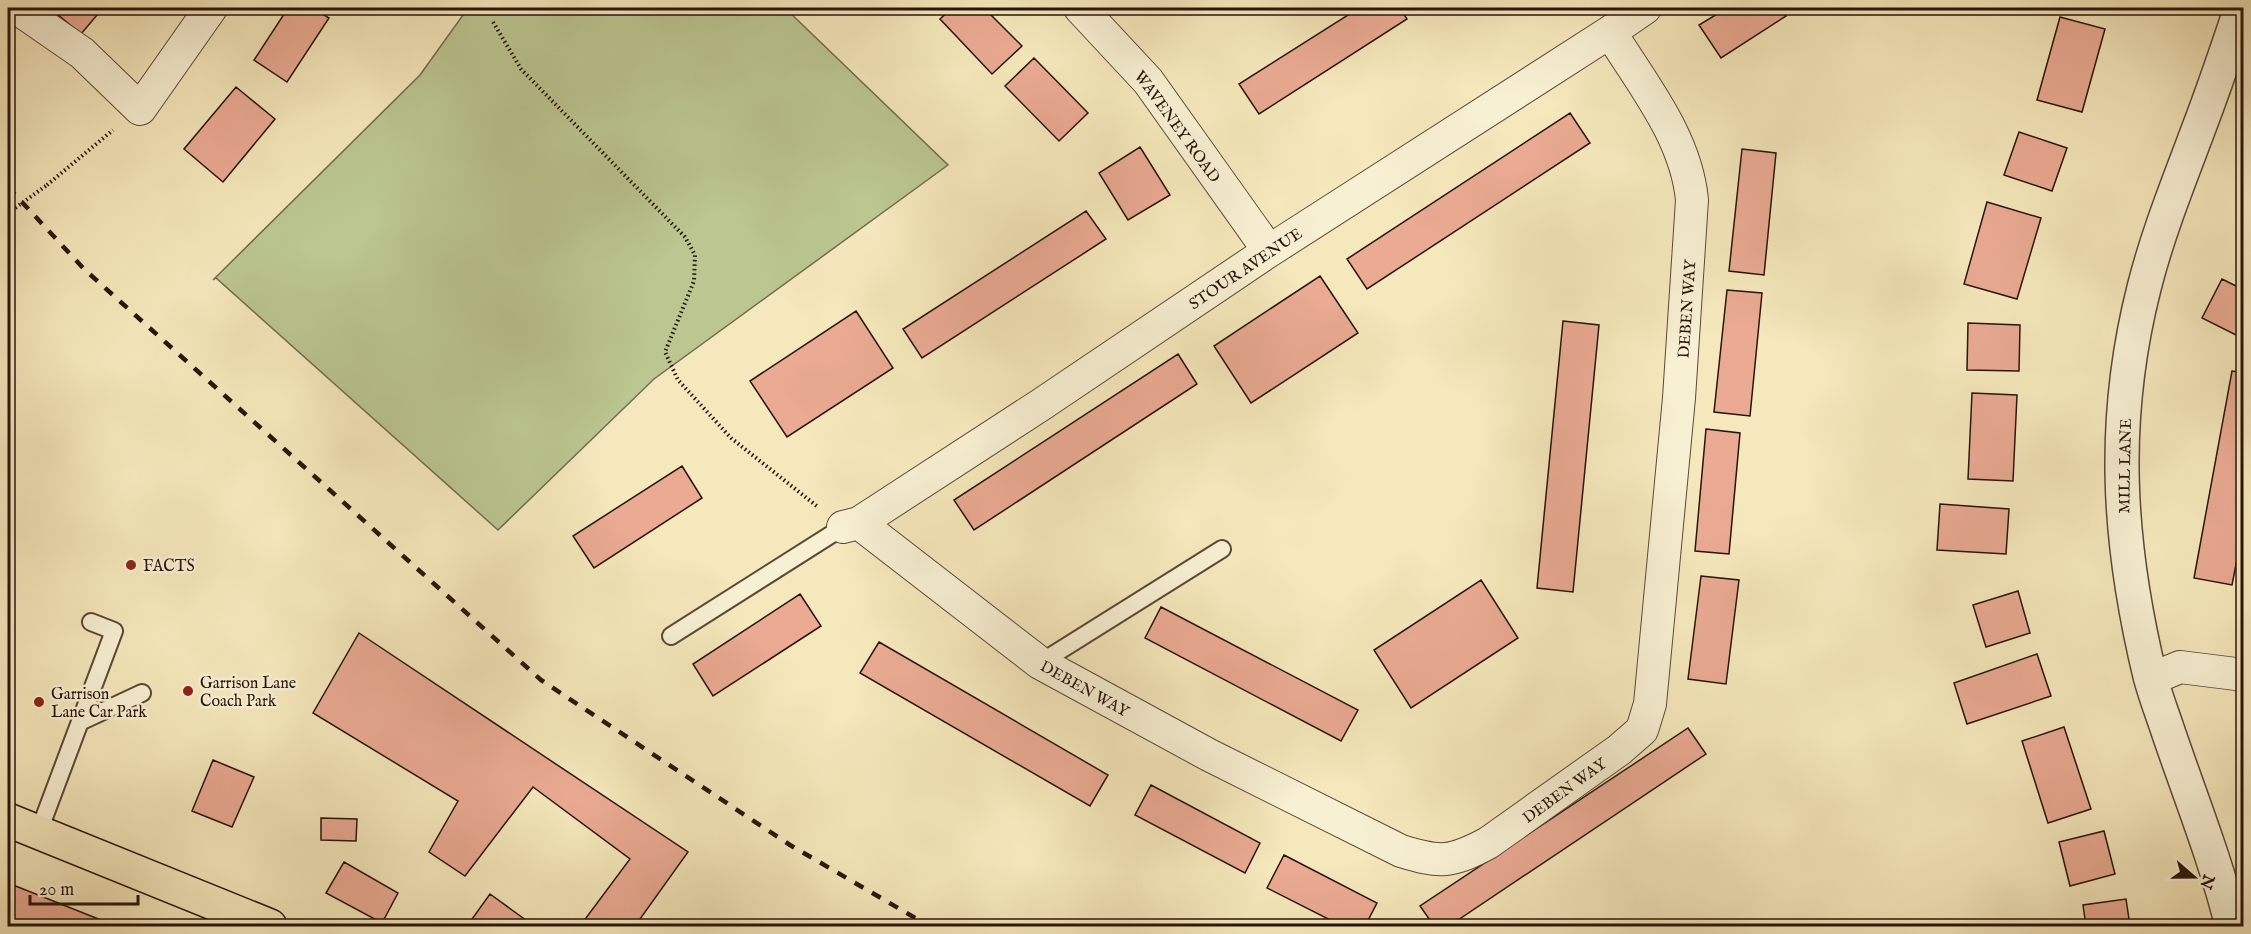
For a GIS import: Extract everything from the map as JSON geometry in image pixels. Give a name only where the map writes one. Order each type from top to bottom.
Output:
[{"type":"main road","points":[[8,820],[270,927]]},
{"type":"street","points":[[17,8],[82,53],[140,109],[211,8]]},
{"type":"street","name":"WAVENEY ROAD","points":[[1080,8],[1148,81],[1269,252]]},
{"type":"street","name":"STOUR AVENUE","points":[[851,525],[1042,404],[1269,252],[1645,8]]},
{"type":"street","name":"MILL LANE","points":[[2232,927],[2215,865],[2151,679],[2128,573],[2122,509],[2122,440],[2132,344],[2144,289],[2159,236],[2241,8]]},
{"type":"street","name":"DEBEN WAY","points":[[851,525],[1040,663],[1209,755],[1401,851],[1432,861],[1450,859],[1469,853],[1488,843],[1619,750],[1642,730],[1650,704],[1681,374],[1692,200],[1687,171],[1665,119],[1610,32]]},
{"type":"street","points":[[2151,679],[2180,667],[2244,675]]},
{"type":"lane","points":[[671,636],[851,525]]},
{"type":"lane","points":[[1040,663],[1222,549]]},
{"type":"lane","points":[[39,831],[114,631],[91,622]]},
{"type":"lane","points":[[82,721],[142,693]]},
{"type":"path","points":[[493,22],[521,69],[685,237],[695,255],[694,281],[665,352],[678,380],[731,438],[851,525]]},
{"type":"path","points":[[8,213],[47,185],[140,109]]},
{"type":"green space","points":[[468,8],[785,8],[948,165],[654,379],[498,530],[216,278],[213,280],[420,75]]},
{"type":"building","points":[[50,8],[103,8],[81,34]]},
{"type":"building","points":[[288,8],[313,8],[329,18],[287,82],[254,60]]},
{"type":"building","points":[[952,8],[984,8],[1022,46],[992,74],[940,19]]},
{"type":"building","points":[[1359,8],[1400,8],[1407,19],[1259,114],[1239,84]]},
{"type":"building","points":[[1727,8],[1780,8],[1786,16],[1721,58],[1699,25]]},
{"type":"building","points":[[2060,17],[2105,29],[2082,112],[2037,100]]},
{"type":"building","points":[[1034,58],[1088,113],[1059,141],[1005,86]]},
{"type":"building","points":[[236,87],[275,119],[223,182],[184,149]]},
{"type":"building","points":[[1570,113],[1590,143],[1367,289],[1347,259]]},
{"type":"building","points":[[2019,132],[2067,148],[2052,191],[2004,175]]},
{"type":"building","points":[[1140,147],[1170,195],[1128,220],[1099,173]]},
{"type":"building","points":[[1742,149],[1776,153],[1764,275],[1729,271]]},
{"type":"building","points":[[1987,202],[2041,218],[2017,299],[1964,284]]},
{"type":"building","points":[[1086,211],[1106,239],[922,358],[903,329]]},
{"type":"building","points":[[1320,276],[1358,333],[1251,403],[1214,346]]},
{"type":"building","points":[[2222,279],[2244,290],[2244,339],[2202,318]]},
{"type":"building","points":[[1727,290],[1762,293],[1750,416],[1714,412]]},
{"type":"building","points":[[856,311],[893,368],[787,437],[750,381]]},
{"type":"building","points":[[1563,321],[1599,325],[1573,592],[1537,588]]},
{"type":"building","points":[[1968,323],[2020,325],[2019,371],[1967,370]]},
{"type":"building","points":[[1178,354],[1197,384],[974,530],[954,500]]},
{"type":"building","points":[[2232,371],[2244,373],[2244,524],[2232,585],[2194,578]]},
{"type":"building","points":[[1972,393],[2017,395],[2013,481],[1968,479]]},
{"type":"building","points":[[1706,429],[1740,433],[1729,554],[1695,551]]},
{"type":"building","points":[[682,466],[702,498],[594,568],[573,536]]},
{"type":"building","points":[[1940,504],[2009,509],[2006,554],[1937,550]]},
{"type":"building","points":[[1701,576],[1739,580],[1726,684],[1688,679]]},
{"type":"building","points":[[1481,580],[1518,638],[1411,708],[1374,650]]},
{"type":"building","points":[[2018,591],[2030,633],[1986,647],[1973,605]]},
{"type":"building","points":[[800,594],[821,626],[713,696],[693,664]]},
{"type":"building","points":[[1161,607],[1358,710],[1341,741],[1145,638]]},
{"type":"building","points":[[359,633],[688,852],[635,926],[580,926],[630,859],[533,787],[465,876],[429,852],[458,801],[313,713]]},
{"type":"building","points":[[879,642],[1108,775],[1090,806],[860,673]]},
{"type":"building","points":[[2037,654],[2051,696],[1967,724],[1954,683]]},
{"type":"building","points":[[2064,727],[2091,809],[2048,823],[2022,741]]},
{"type":"building","points":[[1688,728],[1706,754],[1449,926],[1434,926],[1420,906]]},
{"type":"building","points":[[213,760],[254,777],[232,827],[192,811]]},
{"type":"building","points":[[1151,785],[1260,843],[1245,873],[1135,815]]},
{"type":"building","points":[[321,818],[357,819],[356,841],[321,840]]},
{"type":"building","points":[[2104,831],[2115,874],[2070,886],[2059,842]]},
{"type":"building","points":[[1284,855],[1377,903],[1365,926],[1342,926],[1267,888]]},
{"type":"building","points":[[344,862],[398,893],[382,923],[326,893]]},
{"type":"building","points":[[8,883],[116,926],[8,926]]},
{"type":"building","points":[[490,894],[534,926],[467,926]]},
{"type":"building","points":[[2126,899],[2130,926],[2086,926],[2083,905]]},
{"type":"railway","points":[[8,187],[84,269],[541,680],[790,845],[929,926]]},
{"type":"place","name":"FACTS","points":[[131,565]]},
{"type":"place","name":"Garrison Lane Coach Park","points":[[188,691]]},
{"type":"place","name":"Garrison Lane Car Park","points":[[39,702]]}]
